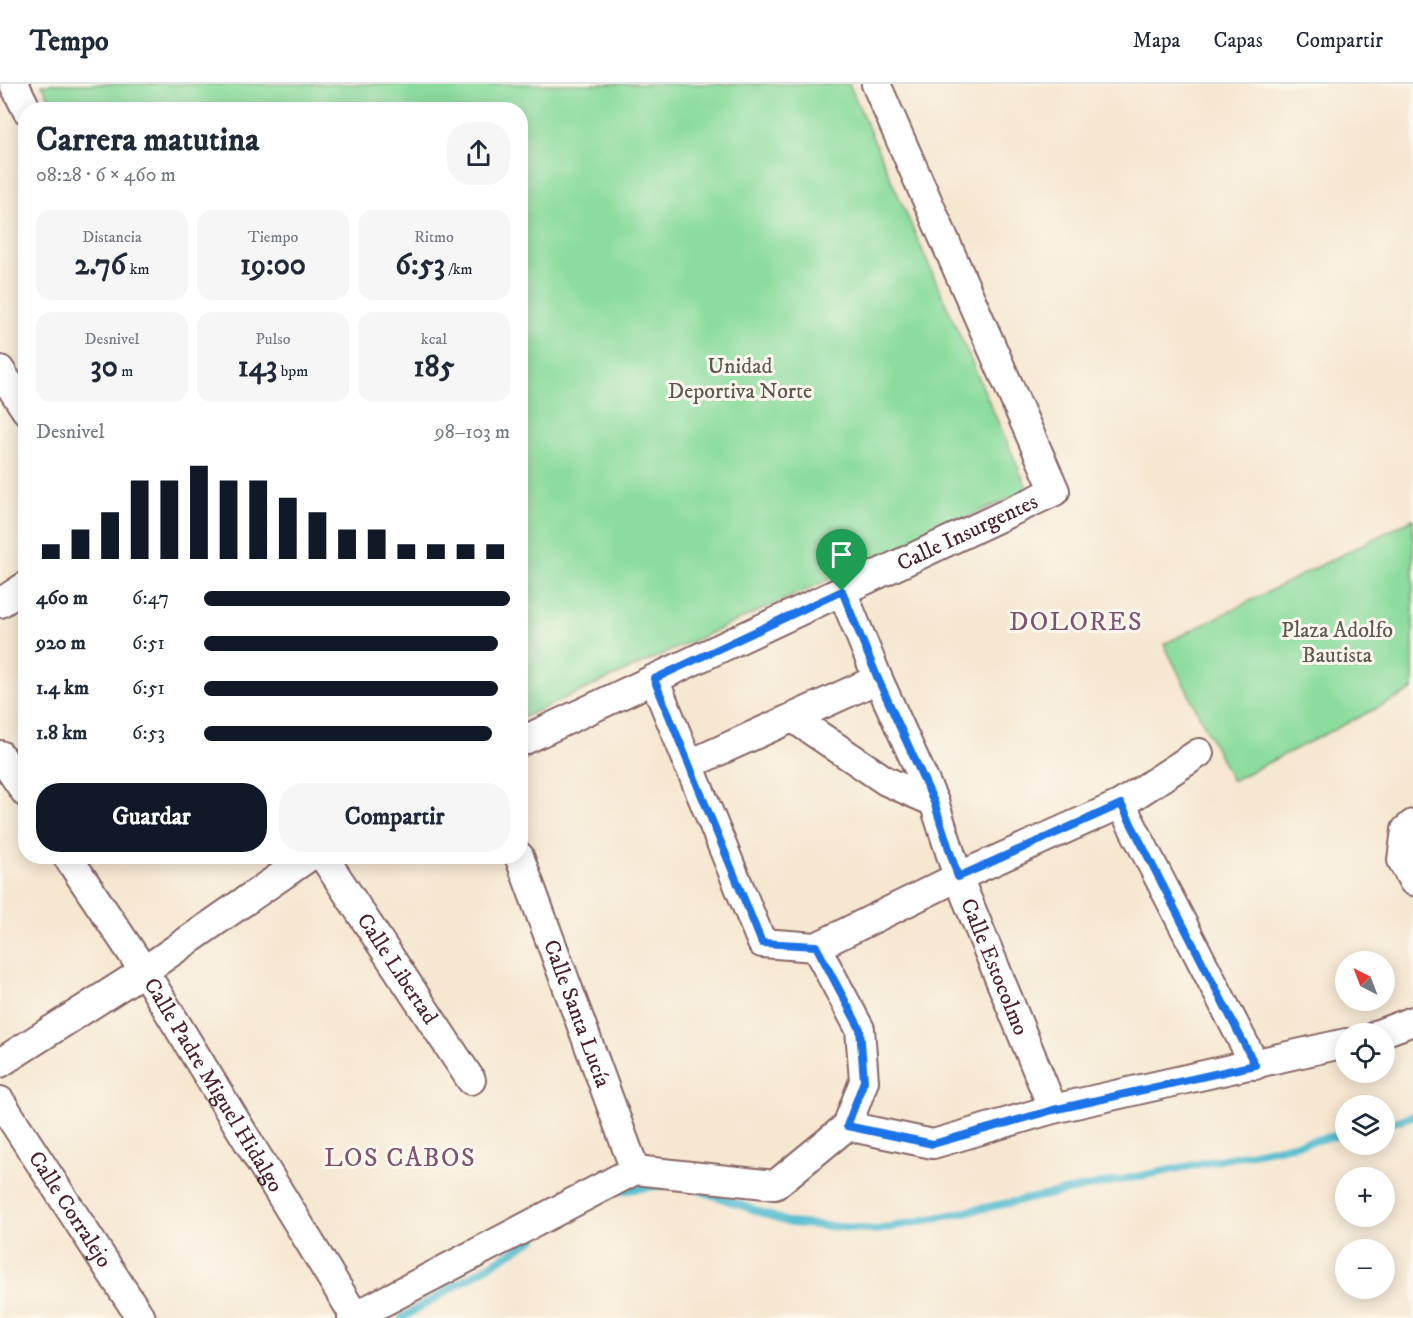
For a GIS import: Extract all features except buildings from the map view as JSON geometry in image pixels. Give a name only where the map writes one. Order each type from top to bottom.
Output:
[{"type":"street","name":"Calle Insurgentes","points":[[528,738],[1054,491],[876,84]]},
{"type":"street","points":[[0,370],[18,398]]},
{"type":"street","points":[[0,603],[18,591]]},
{"type":"street","name":"Calle Estocolmo","points":[[842,591],[878,679],[934,802],[958,877],[1053,1110]]},
{"type":"street","points":[[654,679],[762,943],[816,946],[958,877],[1121,804],[1199,753]]},
{"type":"street","points":[[688,765],[878,679]]},
{"type":"street","points":[[793,718],[886,781],[934,802]]},
{"type":"street","points":[[0,755],[18,781]]},
{"type":"street","points":[[1121,804],[1255,1065]]},
{"type":"street","points":[[1413,824],[1406,830],[1402,860],[1413,881]]},
{"type":"street","name":"Calle Padre Miguel Hidalgo","points":[[73,864],[144,971],[354,1318]]},
{"type":"street","points":[[0,1063],[144,971],[298,864]]},
{"type":"street","name":"Calle Libertad","points":[[328,864],[471,1080]]},
{"type":"street","name":"Calle Santa Lucía","points":[[522,864],[635,1170]]},
{"type":"street","points":[[354,1318],[635,1170],[776,1185],[847,1126],[864,1081],[860,1029],[816,946]]},
{"type":"street","points":[[1395,1028],[1413,1021]]},
{"type":"street","points":[[847,1126],[933,1144],[1053,1110],[1335,1046]]},
{"type":"street","name":"Calle Corralejo","points":[[0,1101],[141,1318]]},
{"type":"green space","name":"Unidad Deportiva Norte","points":[[42,84],[849,84],[1028,490],[528,715],[528,102],[51,102]]},
{"type":"green space","name":"Plaza Adolfo Bautista","points":[[1413,519],[1413,690],[1232,781],[1164,644]]},
{"type":"waterway","points":[[1395,1122],[1413,1116]]},
{"type":"waterway","points":[[699,1190],[790,1223],[877,1230],[1335,1136]]},
{"type":"waterway","points":[[619,1191],[663,1185]]},
{"type":"waterway","points":[[402,1318],[535,1238]]},
{"type":"district","name":"DOLORES","points":[[1076,622]]},
{"type":"district","name":"LOS CABOS","points":[[400,1158]]},
{"type":"route","points":[[842,591],[878,679],[934,802],[958,877],[1121,804],[1255,1065],[1053,1110],[933,1144],[847,1126],[864,1081],[860,1029],[816,946],[762,943],[654,679],[842,591]]}]
